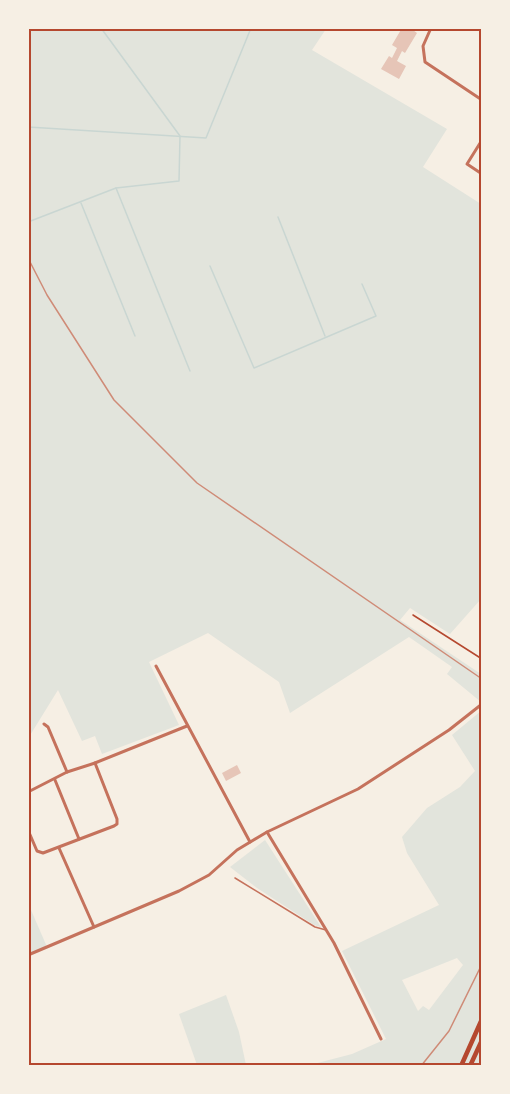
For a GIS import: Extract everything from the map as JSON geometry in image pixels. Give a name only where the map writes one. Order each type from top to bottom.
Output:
[{"type":"main road","points":[[461,1065],[482,1018]]},
{"type":"main road","points":[[470,1065],[482,1040]]},
{"type":"street","points":[[431,28],[423,46],[425,62],[482,100]]},
{"type":"street","points":[[482,140],[467,164],[482,174]]},
{"type":"street","points":[[156,666],[250,842]]},
{"type":"street","points":[[28,955],[179,891],[209,875],[237,850],[267,832],[358,789],[449,730],[482,704]]},
{"type":"street","points":[[44,724],[48,727],[67,772]]},
{"type":"street","points":[[28,792],[67,772],[187,726]]},
{"type":"street","points":[[28,830],[40,853],[59,848],[117,824],[95,763]]},
{"type":"street","points":[[55,779],[80,839]]},
{"type":"street","points":[[267,832],[294,874],[365,1001],[381,1039]]},
{"type":"street","points":[[59,848],[94,927]]},
{"type":"lane","points":[[235,878],[315,927],[326,931]]},
{"type":"path","points":[[413,615],[482,659]]},
{"type":"shaded area","points":[[29,28],[326,29],[312,50],[447,129],[423,167],[481,204],[481,599],[450,634],[410,608],[400,620],[481,674],[481,702],[447,674],[452,667],[409,637],[290,713],[279,682],[208,633],[149,662],[179,725],[102,754],[95,736],[82,741],[58,690],[29,737]]},
{"type":"shaded area","points":[[481,711],[481,1065],[306,1066],[352,1054],[386,1039],[342,951],[439,905],[407,853],[402,837],[427,808],[460,787],[475,771],[452,735]],"holes":[[[457,958],[463,965],[429,1010],[423,1006],[418,1011],[402,980]]]},
{"type":"shaded area","points":[[265,840],[321,927],[314,925],[257,888],[230,867]]},
{"type":"shaded area","points":[[28,903],[47,947],[28,955]]},
{"type":"shaded area","points":[[226,995],[239,1032],[246,1065],[197,1065],[179,1014]]},
{"type":"building","points":[[402,28],[410,28],[417,33],[405,53],[402,51],[397,61],[406,66],[399,79],[381,69],[389,56],[392,58],[397,48],[392,45]]},
{"type":"building","points":[[237,765],[241,773],[226,781],[222,773]]},
{"type":"waterway","points":[[28,222],[116,188],[179,181],[180,136],[101,28]]},
{"type":"waterway","points":[[28,127],[206,138],[251,28]]},
{"type":"waterway","points":[[116,188],[190,371]]},
{"type":"waterway","points":[[81,203],[135,336]]},
{"type":"waterway","points":[[278,217],[325,336]]},
{"type":"waterway","points":[[210,266],[254,368],[376,316],[362,284]]},
{"type":"railway","points":[[28,258],[47,295],[114,400],[197,483],[482,679]]},
{"type":"railway","points":[[421,1066],[449,1031],[482,964]]}]
